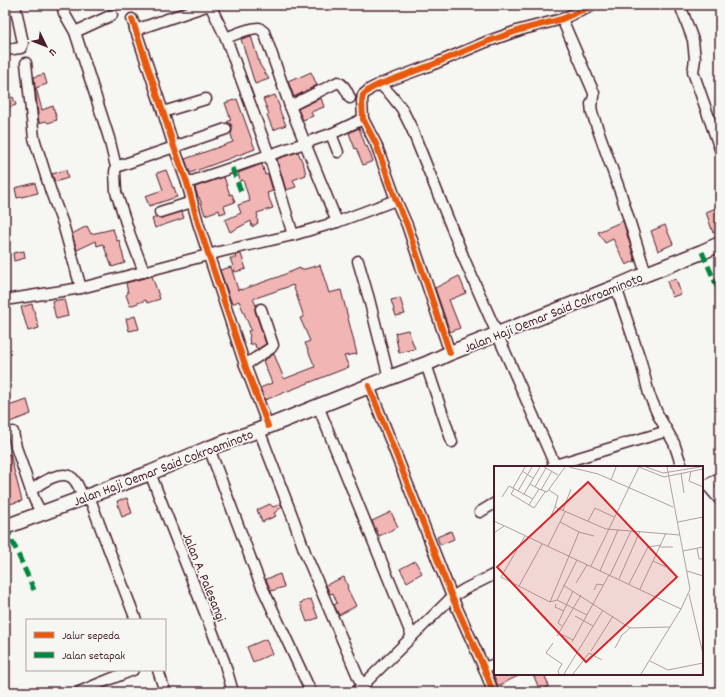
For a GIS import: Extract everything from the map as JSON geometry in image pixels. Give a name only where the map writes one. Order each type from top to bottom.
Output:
[{"type":"highway","name":"Jalan Haji Oemar Said Cokroaminoto","points":[[5,527],[150,473],[209,448],[264,428],[426,364],[720,244]]},
{"type":"street","points":[[5,50],[20,48],[23,43],[15,5]]},
{"type":"street","points":[[62,5],[64,13],[75,32],[109,138],[116,166],[116,192],[144,272]]},
{"type":"street","points":[[135,30],[210,5],[226,38],[269,154],[293,235]]},
{"type":"street","points":[[450,353],[407,225],[396,200],[376,144],[363,119],[363,95],[370,89],[380,84],[492,40],[520,30],[562,19],[594,5]]},
{"type":"street","points":[[680,5],[692,40],[695,59],[693,72],[720,149]]},
{"type":"street","points":[[75,32],[112,15]]},
{"type":"street","points":[[132,19],[187,183],[198,223],[293,518],[306,556],[359,689],[452,597],[464,589],[494,574]]},
{"type":"street","points":[[562,19],[594,93],[594,97],[590,104],[592,112],[621,194],[646,274]]},
{"type":"street","points":[[226,38],[240,32],[256,28],[259,28],[264,32],[290,106],[337,222]]},
{"type":"street","points":[[26,63],[34,138],[63,224],[81,288]]},
{"type":"street","points":[[290,106],[338,82],[342,83],[350,98]]},
{"type":"street","points":[[380,84],[402,109],[411,127],[465,261],[498,334],[553,466],[667,431]]},
{"type":"street","points":[[164,112],[206,99]]},
{"type":"street","points":[[187,183],[269,154],[332,134],[363,119]]},
{"type":"street","points":[[116,166],[226,129]]},
{"type":"street","points":[[332,134],[338,152]]},
{"type":"street","points":[[5,300],[81,288],[293,235],[337,222],[396,200]]},
{"type":"street","points":[[160,212],[192,202]]},
{"type":"street","points":[[358,261],[389,378]]},
{"type":"street","points":[[616,287],[641,362],[649,394],[658,415],[674,443],[682,466]]},
{"type":"street","points":[[244,365],[271,348],[272,345],[261,308]]},
{"type":"street","points":[[426,364],[452,442]]},
{"type":"street","points":[[369,386],[452,597],[494,692]]},
{"type":"street","points":[[318,406],[412,636]]},
{"type":"street","points":[[13,432],[16,447],[31,491],[42,514]]},
{"type":"street","points":[[209,448],[258,578],[311,692]]},
{"type":"street","name":"Jalan A. Palesangi","points":[[150,473],[224,661],[233,692]]},
{"type":"street","points":[[31,491],[48,479],[59,476],[69,476],[75,480],[86,497],[136,619]]},
{"type":"street","points":[[720,478],[704,485],[720,500]]},
{"type":"street","points":[[480,512],[494,504]]},
{"type":"street","points":[[484,668],[494,664]]},
{"type":"street","points":[[79,692],[130,671]]},
{"type":"street","points":[[158,671],[165,692]]},
{"type":"building","points":[[251,36],[260,65],[269,79],[255,84],[241,39]]},
{"type":"building","points":[[311,72],[317,85],[294,97],[288,81]]},
{"type":"building","points":[[44,74],[47,84],[36,88],[42,110],[53,106],[57,120],[48,123],[46,121],[39,123],[34,77]]},
{"type":"building","points":[[275,95],[286,125],[273,130],[263,99]]},
{"type":"building","points":[[13,97],[16,105],[5,109],[5,100]]},
{"type":"building","points":[[321,98],[324,107],[311,112],[313,116],[303,120],[298,109]]},
{"type":"building","points":[[237,99],[255,149],[190,173],[185,159],[233,142],[231,134],[232,127],[231,124],[227,122],[231,120],[225,103]]},
{"type":"building","points":[[359,128],[373,161],[363,165],[349,133]]},
{"type":"building","points":[[298,152],[306,175],[293,180],[296,187],[286,190],[277,159]]},
{"type":"building","points":[[262,164],[265,175],[268,174],[273,191],[267,193],[273,208],[257,213],[258,223],[252,227],[251,221],[230,232],[225,220],[241,213],[238,205],[250,201],[243,180],[240,181],[238,173]]},
{"type":"building","points":[[66,170],[68,178],[55,182],[52,174]]},
{"type":"building","points":[[166,170],[177,197],[149,206],[145,196],[163,190],[157,173]]},
{"type":"building","points":[[224,177],[230,195],[232,194],[235,202],[224,206],[226,212],[220,214],[219,210],[205,215],[195,187]]},
{"type":"building","points":[[35,183],[38,193],[17,198],[15,188]]},
{"type":"building","points":[[716,208],[720,222],[720,230],[713,233],[706,212]]},
{"type":"building","points":[[182,212],[184,218],[155,228],[152,219],[157,217],[162,218]]},
{"type":"building","points":[[623,221],[635,261],[626,265],[613,239],[605,243],[598,232]]},
{"type":"building","points":[[665,225],[673,244],[658,251],[651,231]]},
{"type":"building","points":[[87,226],[91,234],[113,229],[117,241],[119,240],[125,263],[112,267],[103,244],[97,246],[96,241],[77,250],[72,234]]},
{"type":"building","points":[[24,251],[25,258],[14,261],[13,253]]},
{"type":"building","points":[[241,254],[246,269],[235,272],[230,258],[236,258],[235,255]]},
{"type":"building","points":[[320,265],[329,293],[341,290],[357,354],[344,356],[349,367],[265,400],[260,388],[272,383],[263,361],[274,354],[284,379],[315,367],[305,343],[310,341],[300,318],[304,317],[293,285],[253,299],[256,305],[255,311],[266,344],[258,349],[256,348],[255,344],[250,344],[250,336],[248,331],[251,330],[239,301],[232,304],[220,270],[231,267],[238,290],[241,290],[300,268],[301,270]]},
{"type":"building","points":[[152,276],[160,299],[147,303],[146,300],[130,306],[126,295],[128,293],[126,283]]},
{"type":"building","points":[[459,276],[466,293],[449,300],[460,328],[450,332],[435,288]]},
{"type":"building","points":[[676,279],[681,294],[672,297],[667,281]]},
{"type":"building","points":[[400,298],[405,314],[396,316],[391,300]]},
{"type":"building","points":[[64,299],[68,316],[56,319],[52,301]]},
{"type":"building","points":[[32,304],[39,328],[28,331],[21,307]]},
{"type":"building","points":[[135,316],[139,329],[129,331],[126,319]]},
{"type":"building","points":[[408,330],[415,349],[399,353],[395,333]]},
{"type":"building","points":[[27,400],[31,414],[10,422],[5,407]]},
{"type":"building","points":[[10,454],[22,501],[9,504],[5,490],[5,456]]},
{"type":"building","points":[[127,498],[132,513],[122,517],[117,501]]},
{"type":"building","points":[[270,504],[273,507],[281,504],[282,507],[274,513],[276,516],[262,522],[257,510]]},
{"type":"building","points":[[391,512],[398,527],[379,536],[372,521]]},
{"type":"building","points":[[451,531],[454,539],[440,545],[437,537]]},
{"type":"building","points":[[415,561],[422,573],[407,582],[400,569]]},
{"type":"building","points":[[280,574],[284,587],[271,591],[266,579]]},
{"type":"building","points":[[344,577],[348,587],[347,588],[356,606],[339,615],[334,605],[337,603],[333,593],[330,594],[326,585]]},
{"type":"building","points":[[311,599],[318,618],[307,622],[300,603]]},
{"type":"building","points":[[266,639],[272,654],[253,662],[247,647]]},
{"type":"building","points":[[493,674],[520,675],[498,686]]},
{"type":"building","points":[[533,675],[544,675],[549,686],[540,691]]},
{"type":"marked path","points":[[232,168],[242,194]]},
{"type":"marked path","points":[[702,252],[720,293]]},
{"type":"marked path","points":[[6,527],[34,590]]},
{"type":"cycle path","points":[[450,353],[407,225],[396,200],[376,144],[363,119],[363,95],[370,89],[380,84],[434,64],[486,42],[520,30],[562,19],[594,5]]},
{"type":"cycle path","points":[[132,19],[187,183],[198,223],[245,365],[268,426]]},
{"type":"cycle path","points":[[369,386],[452,597],[484,668],[493,692]]}]
